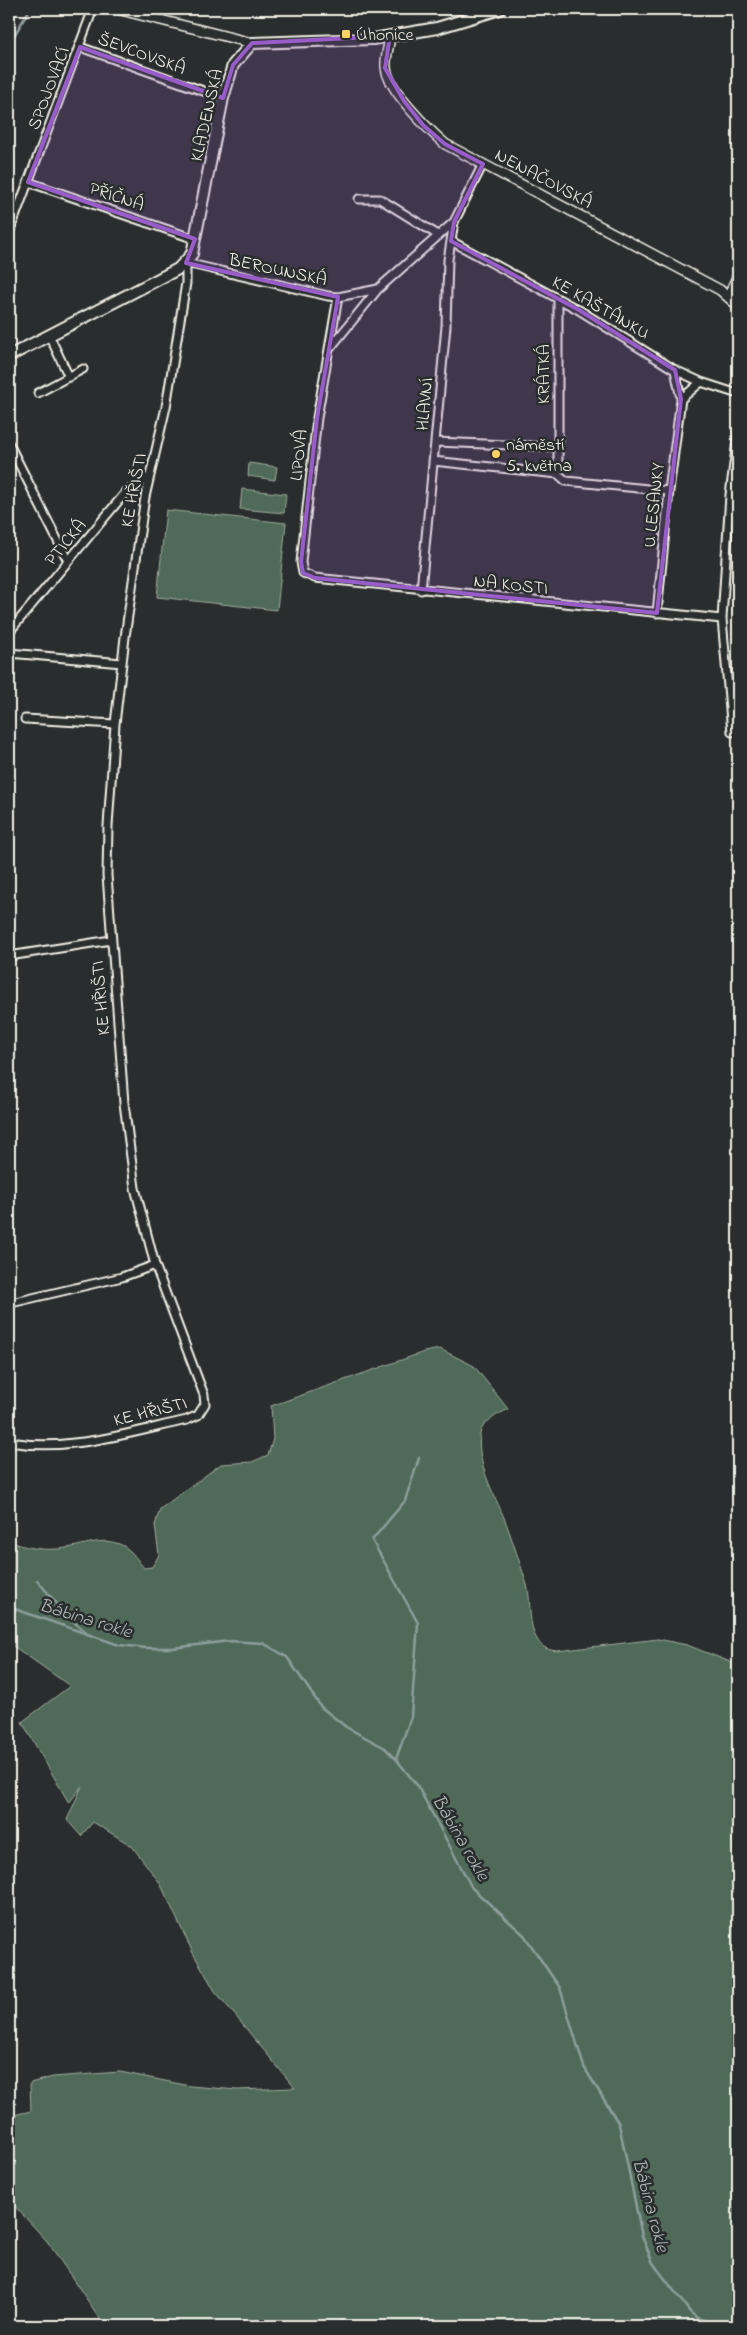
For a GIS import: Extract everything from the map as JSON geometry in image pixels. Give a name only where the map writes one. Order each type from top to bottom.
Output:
[{"type":"main road","points":[[252,43],[390,36],[436,28],[500,9]]},
{"type":"main road","name":"KLADENSKÁ","points":[[186,263],[192,254],[223,98],[233,65],[252,43]]},
{"type":"main road","points":[[9,356],[178,270],[186,263]]},
{"type":"street","name":"SPOJOVACÍ","points":[[9,233],[93,9]]},
{"type":"street","points":[[117,9],[252,43]]},
{"type":"street","name":"NENAČOVSKÁ","points":[[390,36],[385,68],[404,101],[422,125],[445,144],[726,295],[738,306]]},
{"type":"street","name":"ŠEVCOVSKÁ","points":[[80,46],[223,98]]},
{"type":"street","points":[[378,289],[438,234],[454,222],[483,164]]},
{"type":"street","name":"PŘÍČNÁ","points":[[28,182],[195,239]]},
{"type":"street","points":[[359,199],[380,199],[438,234]]},
{"type":"street","name":"HLAVNÍ","points":[[421,590],[454,222]]},
{"type":"street","name":"KE KAŠTÁNKU","points":[[451,241],[625,337],[675,370],[701,382],[738,394]]},
{"type":"street","name":"BEROUNSKÁ","points":[[186,263],[338,297],[378,289]]},
{"type":"street","name":"KE HŘIŠTI","points":[[9,1442],[54,1445],[95,1440],[187,1420],[198,1415],[205,1404],[204,1395],[155,1265],[135,1188],[128,1144],[107,876],[108,826],[115,724],[122,663],[149,477],[166,407],[186,283],[186,263]]},
{"type":"street","points":[[726,295],[738,274]]},
{"type":"street","name":"LIPOVÁ","points":[[330,347],[378,289]]},
{"type":"street","name":"LIPOVÁ","points":[[301,568],[317,418],[338,297]]},
{"type":"street","name":"KRÁTKÁ","points":[[558,300],[558,447]]},
{"type":"street","points":[[49,335],[69,377]]},
{"type":"street","points":[[38,393],[83,369]]},
{"type":"street","name":"U LESANKY","points":[[657,613],[669,491],[681,399],[675,370]]},
{"type":"street","points":[[681,399],[701,382]]},
{"type":"street","points":[[732,732],[722,619],[730,495],[738,433]]},
{"type":"street","points":[[435,442],[558,447],[558,474]]},
{"type":"street","points":[[9,444],[68,561]]},
{"type":"street","points":[[434,461],[558,474],[566,481],[669,491]]},
{"type":"street","name":"PTICKÁ","points":[[9,632],[126,492],[149,477]]},
{"type":"street","name":"NA KOSTI","points":[[301,568],[303,573],[315,578],[722,619]]},
{"type":"street","points":[[9,653],[122,663]]},
{"type":"street","points":[[25,719],[115,724]]},
{"type":"street","points":[[9,956],[111,940]]},
{"type":"street","points":[[11,1303],[122,1277],[155,1265]]},
{"type":"highlighted area","points":[[390,36],[385,68],[404,101],[423,125],[445,144],[483,164],[454,222],[451,241],[579,310],[675,370],[681,399],[657,613],[315,578],[303,573],[301,562],[317,418],[338,297],[186,263],[195,239],[28,182],[80,47],[223,98],[233,65],[252,43]]},
{"type":"green space","points":[[249,463],[277,467],[275,480],[248,476]]},
{"type":"green space","points":[[242,489],[286,494],[284,513],[240,509]]},
{"type":"green space","points":[[166,510],[286,523],[277,610],[157,597]]},
{"type":"green space","points":[[440,1349],[474,1366],[508,1409],[484,1425],[481,1429],[479,1445],[483,1467],[505,1520],[527,1585],[532,1628],[540,1643],[546,1648],[557,1651],[658,1639],[687,1645],[738,1665],[738,2326],[105,2326],[47,2241],[9,2200],[9,2116],[31,2111],[30,2083],[53,2077],[120,2072],[190,2086],[237,2090],[295,2088],[215,1991],[193,1953],[160,1883],[132,1846],[93,1822],[81,1836],[67,1820],[82,1786],[69,1803],[22,1722],[70,1686],[9,1643],[9,1540],[21,1545],[44,1549],[66,1548],[106,1541],[112,1542],[127,1548],[144,1568],[152,1567],[159,1555],[155,1525],[160,1509],[221,1464],[252,1462],[268,1455],[273,1439],[271,1406],[424,1352]]},
{"type":"waterway","points":[[9,44],[30,9]]},
{"type":"waterway","points":[[396,1759],[411,1717],[418,1623],[372,1540],[405,1501],[419,1458]]},
{"type":"waterway","points":[[37,1580],[67,1616],[86,1632]]},
{"type":"waterway","name":"Bábina rokle","points":[[9,1607],[119,1645],[173,1648],[229,1641],[263,1643],[287,1657],[321,1707],[346,1727],[385,1748],[396,1759],[417,1785],[472,1888],[524,1935],[560,1988],[584,2067],[619,2124],[642,2236],[653,2263],[690,2312],[697,2318],[720,2326]]},
{"type":"waterway","points":[[341,2320],[348,2326]]},
{"type":"place","name":"Úhonice","points":[[346,34]]},
{"type":"place","name":"náměstí 5. května","points":[[496,454]]}]
